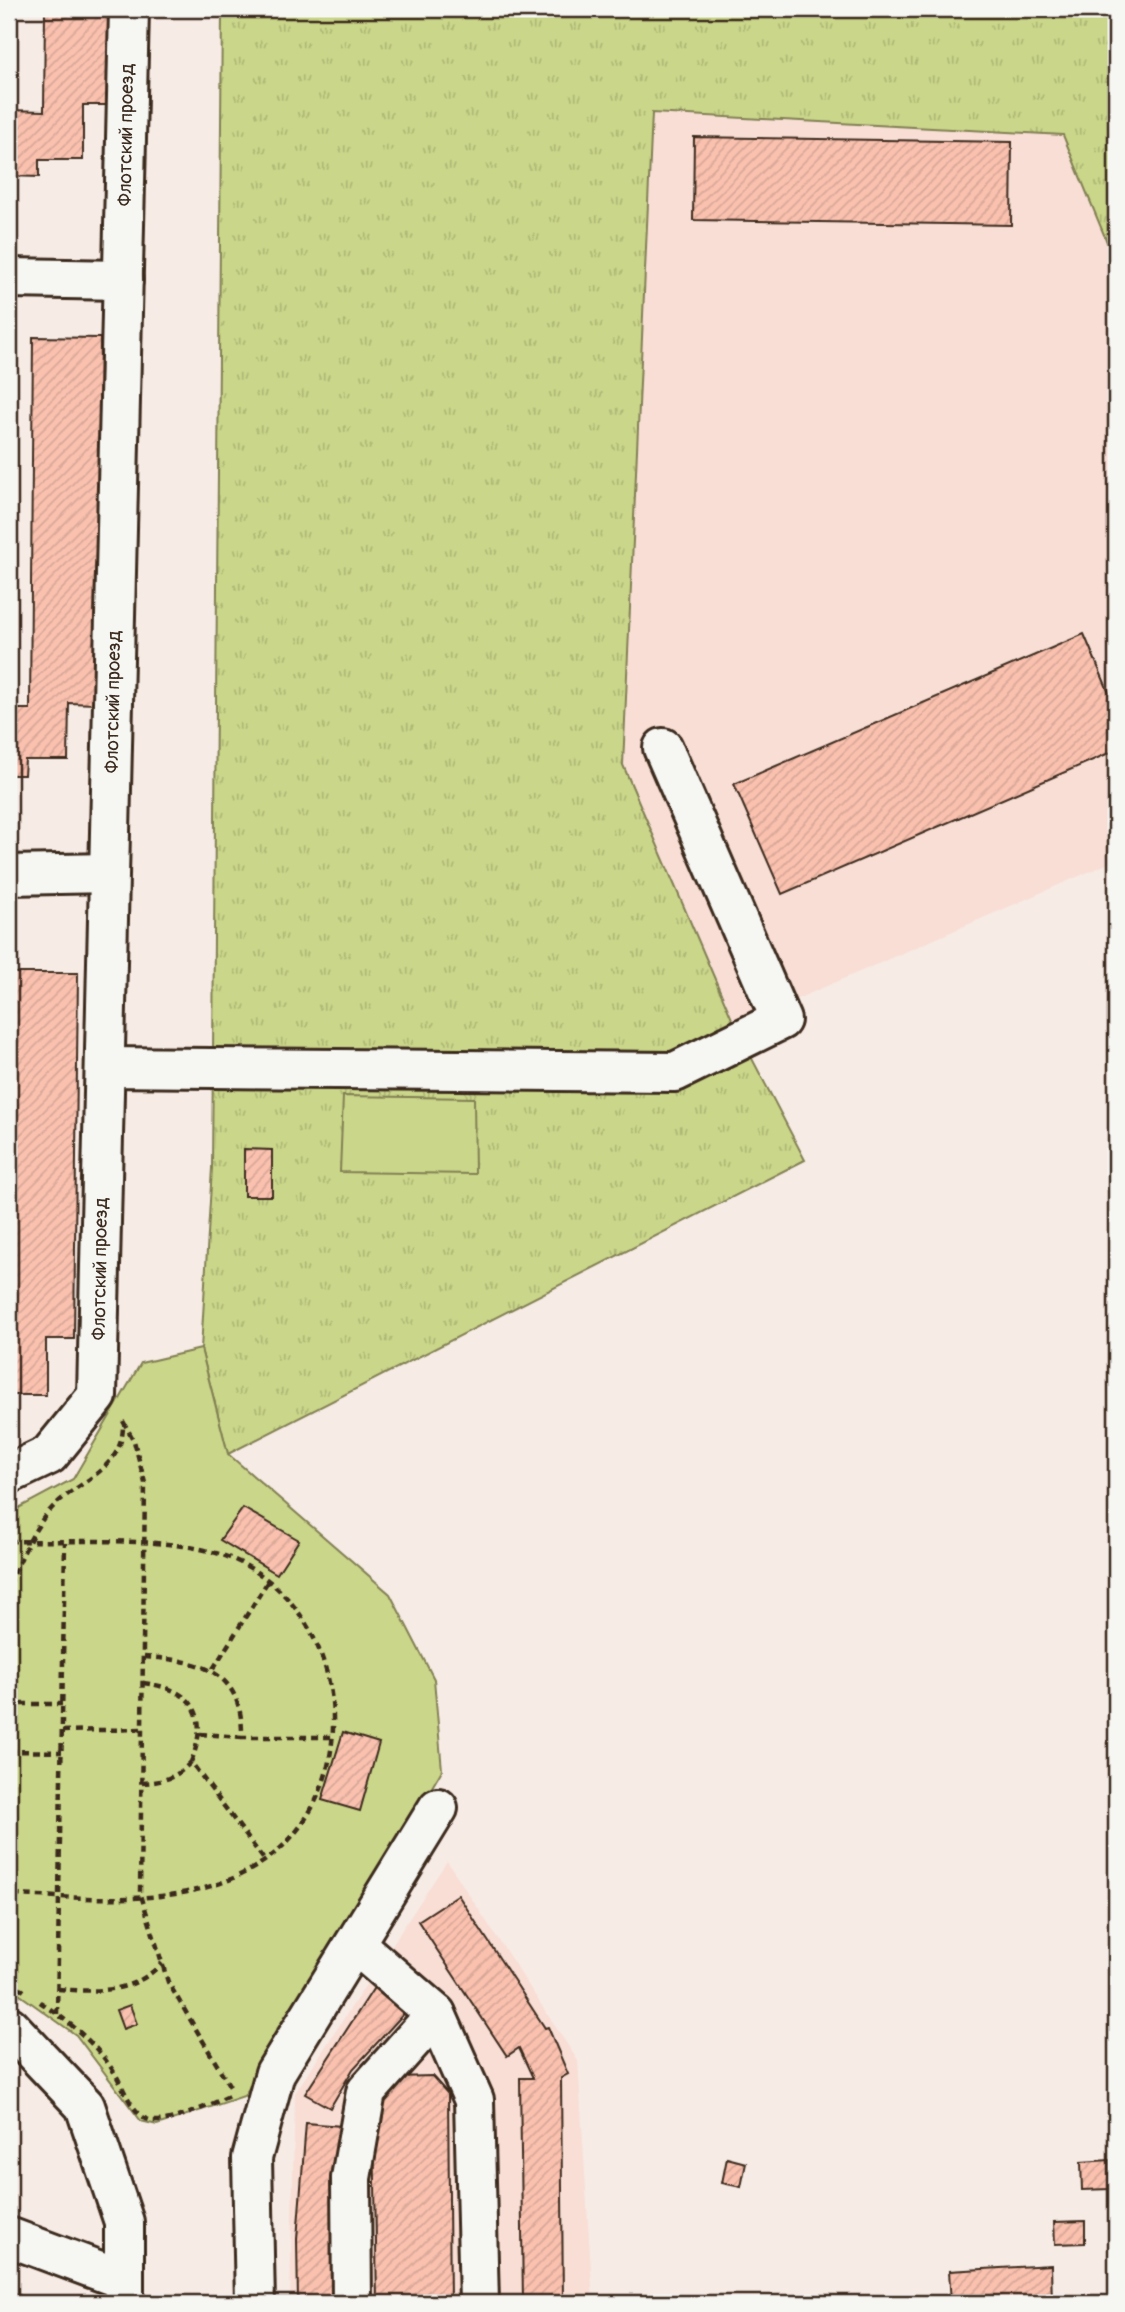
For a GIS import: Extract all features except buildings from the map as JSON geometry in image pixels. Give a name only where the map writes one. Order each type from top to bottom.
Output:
[{"type":"street","name":"Флотский проезд","points":[[110,1408],[105,1067],[129,9]]},
{"type":"street","points":[[9,278],[123,279]]},
{"type":"street","points":[[105,1067],[675,1072],[780,1020],[663,748]]},
{"type":"street","points":[[9,875],[109,873]]},
{"type":"street","points":[[9,1474],[49,1455],[110,1408]]},
{"type":"street","points":[[255,2303],[252,2158],[275,2073],[438,1808]]},
{"type":"street","points":[[355,1944],[436,2014],[474,2100],[480,2303]]},
{"type":"street","points":[[352,2303],[351,2178],[366,2092],[436,2014]]},
{"type":"street","points":[[9,2026],[85,2106],[124,2222],[124,2292],[9,2237]]},
{"type":"path","points":[[110,1408],[134,1441],[145,1483],[140,1896],[168,1982],[258,2136]]},
{"type":"path","points":[[9,1541],[186,1545],[226,1556],[268,1581],[294,1606],[313,1636],[327,1668],[335,1702],[334,1737],[328,1769],[304,1824],[265,1861],[216,1886],[176,1895],[9,1895]]},
{"type":"path","points":[[9,1585],[30,1542]]},
{"type":"path","points":[[57,2014],[65,1542]]},
{"type":"path","points":[[213,1670],[268,1581]]},
{"type":"path","points":[[144,1657],[183,1659],[213,1670],[233,1690],[242,1721],[242,1737]]},
{"type":"path","points":[[142,1783],[161,1782],[179,1775],[191,1762],[200,1734],[198,1716],[184,1697],[166,1686],[143,1683]]},
{"type":"path","points":[[9,1703],[62,1704]]},
{"type":"path","points":[[62,1731],[143,1730]]},
{"type":"path","points":[[200,1734],[334,1737]]},
{"type":"path","points":[[9,1751],[62,1752]]},
{"type":"path","points":[[191,1762],[265,1861]]},
{"type":"path","points":[[58,1989],[102,1991],[135,1985],[150,1976],[162,1963]]},
{"type":"path","points":[[9,1980],[81,2032],[108,2063],[140,2116],[153,2121],[181,2115],[235,2093]]},
{"type":"shaded area","points":[[652,113],[1063,135],[1116,264],[1116,860],[735,1026],[623,765]]},
{"type":"shaded area","points":[[447,1861],[578,2061],[593,2303],[290,2303],[295,2093]]},
{"type":"green space","points":[[222,9],[1116,9],[1116,264],[1063,135],[652,113],[623,765],[735,1026],[805,1160],[228,1454],[201,1349],[212,1168]]},
{"type":"green space","points":[[343,1096],[474,1098],[475,1174],[340,1172]]},
{"type":"green space","points":[[201,1349],[228,1454],[390,1594],[434,1679],[442,1770],[344,1937],[244,2096],[157,2125],[141,2121],[76,2035],[9,1987],[9,1513],[73,1479],[141,1363]]}]
